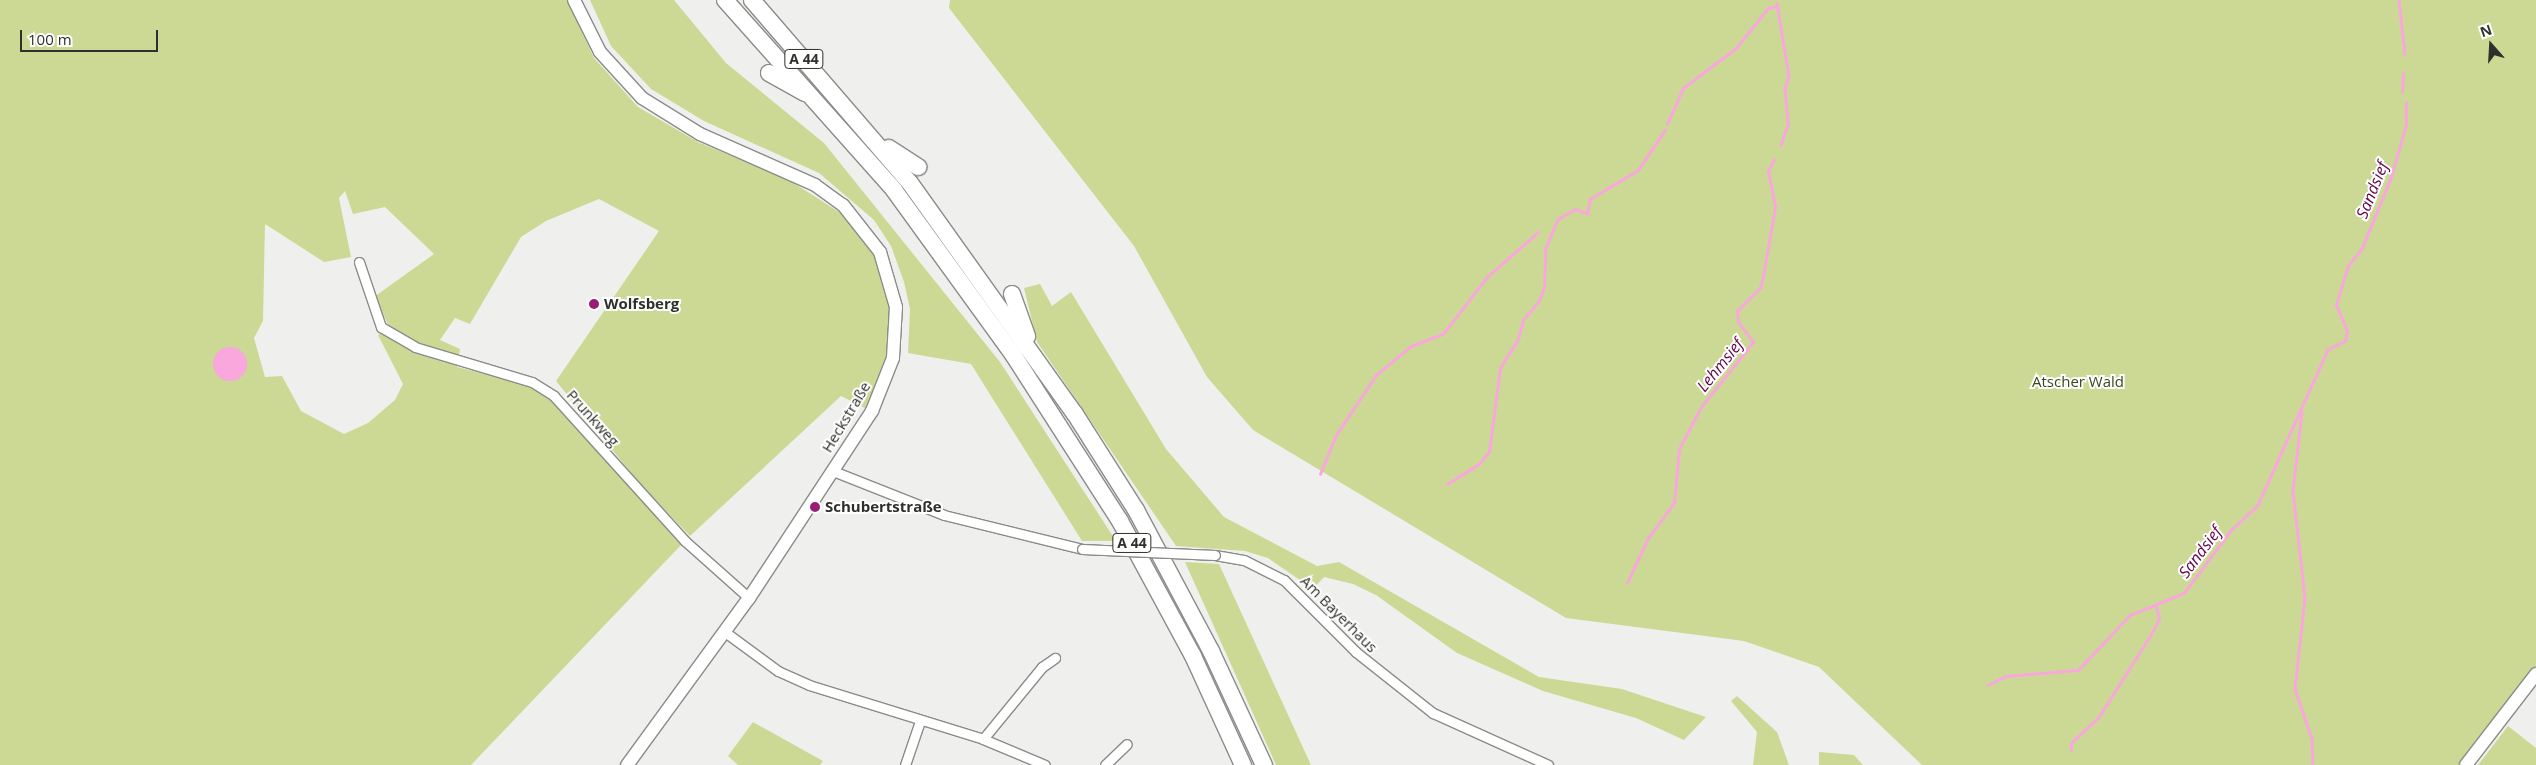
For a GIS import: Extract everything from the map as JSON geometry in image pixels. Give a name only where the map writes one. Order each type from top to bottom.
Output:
[{"type":"highway","name":"A 44","points":[[726,0],[816,99],[950,264],[1060,424],[1120,521],[1193,656],[1243,765]]},
{"type":"highway","name":"A 44","points":[[752,0],[873,137],[959,246],[1029,346],[1136,510],[1211,651],[1264,765]]},
{"type":"highway","points":[[770,73],[816,99]]},
{"type":"highway","points":[[873,137],[918,168]]},
{"type":"highway","points":[[1012,294],[1029,346]]},
{"type":"main road","name":"Heckstraße","points":[[574,0],[600,52],[642,98],[700,134],[815,185],[864,227],[880,252],[896,307],[893,358],[872,411],[749,598],[627,765]]},
{"type":"main road","points":[[2466,765],[2536,674]]},
{"type":"street","name":"Prunkweg","points":[[359,262],[381,327],[415,348],[532,382],[554,396],[685,541],[749,598]]},
{"type":"street","name":"Am Bayerhaus","points":[[833,470],[860,485],[944,515],[1082,550],[1215,556],[1244,560],[1284,580],[1356,652],[1433,713],[1548,765]]},
{"type":"street","points":[[725,632],[778,671],[920,721],[983,739],[1045,765]]},
{"type":"street","points":[[983,739],[1042,667],[1055,658]]},
{"type":"street","points":[[905,765],[920,721]]},
{"type":"street","points":[[1105,765],[1127,744]]},
{"type":"green space","points":[[0,0],[567,0],[594,58],[638,107],[698,142],[789,180],[839,212],[859,233],[875,258],[890,307],[889,350],[878,383],[865,408],[841,396],[690,536],[641,485],[556,381],[659,231],[599,199],[546,221],[521,237],[470,324],[455,318],[440,340],[460,349],[457,367],[532,386],[559,406],[683,543],[471,765],[0,765]],"holes":[[[345,191],[353,214],[385,207],[434,254],[374,297],[390,328],[378,335],[403,384],[395,400],[368,423],[344,434],[301,411],[282,376],[265,377],[254,338],[263,321],[265,224],[324,262],[351,257],[339,198]]]},
{"type":"green space","points":[[590,0],[674,0],[726,63],[824,143],[1000,362],[1116,541],[1082,541],[971,364],[908,353],[910,309],[904,282],[891,246],[874,220],[819,173],[704,121],[651,89],[611,46]]},
{"type":"green space","name":"Atscher Wald","points":[[950,0],[2536,0],[2536,666],[2460,765],[1922,765],[1819,667],[1744,641],[1566,618],[1253,430],[1207,377],[1134,246],[949,8]]},
{"type":"green space","points":[[1040,284],[1052,306],[1071,292],[1166,449],[1224,517],[1317,566],[1339,562],[1539,677],[1622,689],[1706,717],[1684,740],[1636,718],[1543,691],[1457,653],[1376,595],[1353,584],[1324,577],[1313,589],[1268,558],[1245,551],[1176,546],[1037,342],[1024,288]]},
{"type":"green space","points":[[1185,562],[1219,564],[1311,765],[1276,765]]},
{"type":"green space","points":[[1737,696],[1777,732],[1789,765],[1753,765],[1757,732],[1731,701]]},
{"type":"green space","points":[[753,722],[823,761],[820,765],[738,765],[728,756]]},
{"type":"green space","points":[[2508,726],[2536,748],[2536,765],[2478,765]]},
{"type":"green space","points":[[1819,752],[1854,755],[1863,765],[1819,765]]},
{"type":"shaded area","points":[[230,347],[242,352],[247,364],[242,376],[230,381],[218,376],[213,364],[218,352]]},
{"type":"waterway","name":"Lehmsief","points":[[2399,0],[2405,54]]},
{"type":"waterway","name":"Lehmsief","points":[[1777,3],[1789,76],[1785,88],[1788,125],[1781,145]]},
{"type":"waterway","name":"Lehmsief","points":[[1667,124],[1683,88],[1736,48],[1768,8],[1777,6]]},
{"type":"waterway","name":"Lehmsief","points":[[2402,92],[2403,74]]},
{"type":"waterway","name":"Sandsief","points":[[1988,685],[2006,676],[2078,670],[2130,615],[2184,593],[2231,530],[2257,506],[2328,349],[2345,341],[2347,331],[2336,305],[2348,266],[2362,248],[2391,177],[2406,125],[2406,103]]},
{"type":"waterway","name":"Lehmsief","points":[[1447,484],[1478,465],[1489,452],[1500,368],[1518,339],[1523,320],[1539,301],[1544,287],[1545,249],[1558,219],[1575,209],[1587,213],[1590,199],[1638,170],[1665,130]]},
{"type":"waterway","name":"Lehmsief","points":[[1627,583],[1648,538],[1674,503],[1679,449],[1701,407],[1753,342],[1738,322],[1737,311],[1760,288],[1763,277],[1775,207],[1768,171],[1774,159]]},
{"type":"waterway","points":[[1320,474],[1336,435],[1376,375],[1411,346],[1443,334],[1487,277],[1538,232]]},
{"type":"waterway","name":"Sandsief","points":[[2302,412],[2293,491],[2305,598],[2295,689],[2312,739],[2313,765]]},
{"type":"waterway","points":[[2071,750],[2071,743],[2098,718],[2150,636],[2159,619],[2156,607]]},
{"type":"place","name":"Wolfsberg","points":[[594,304]]},
{"type":"place","name":"Schubertstraße","points":[[815,507]]}]
